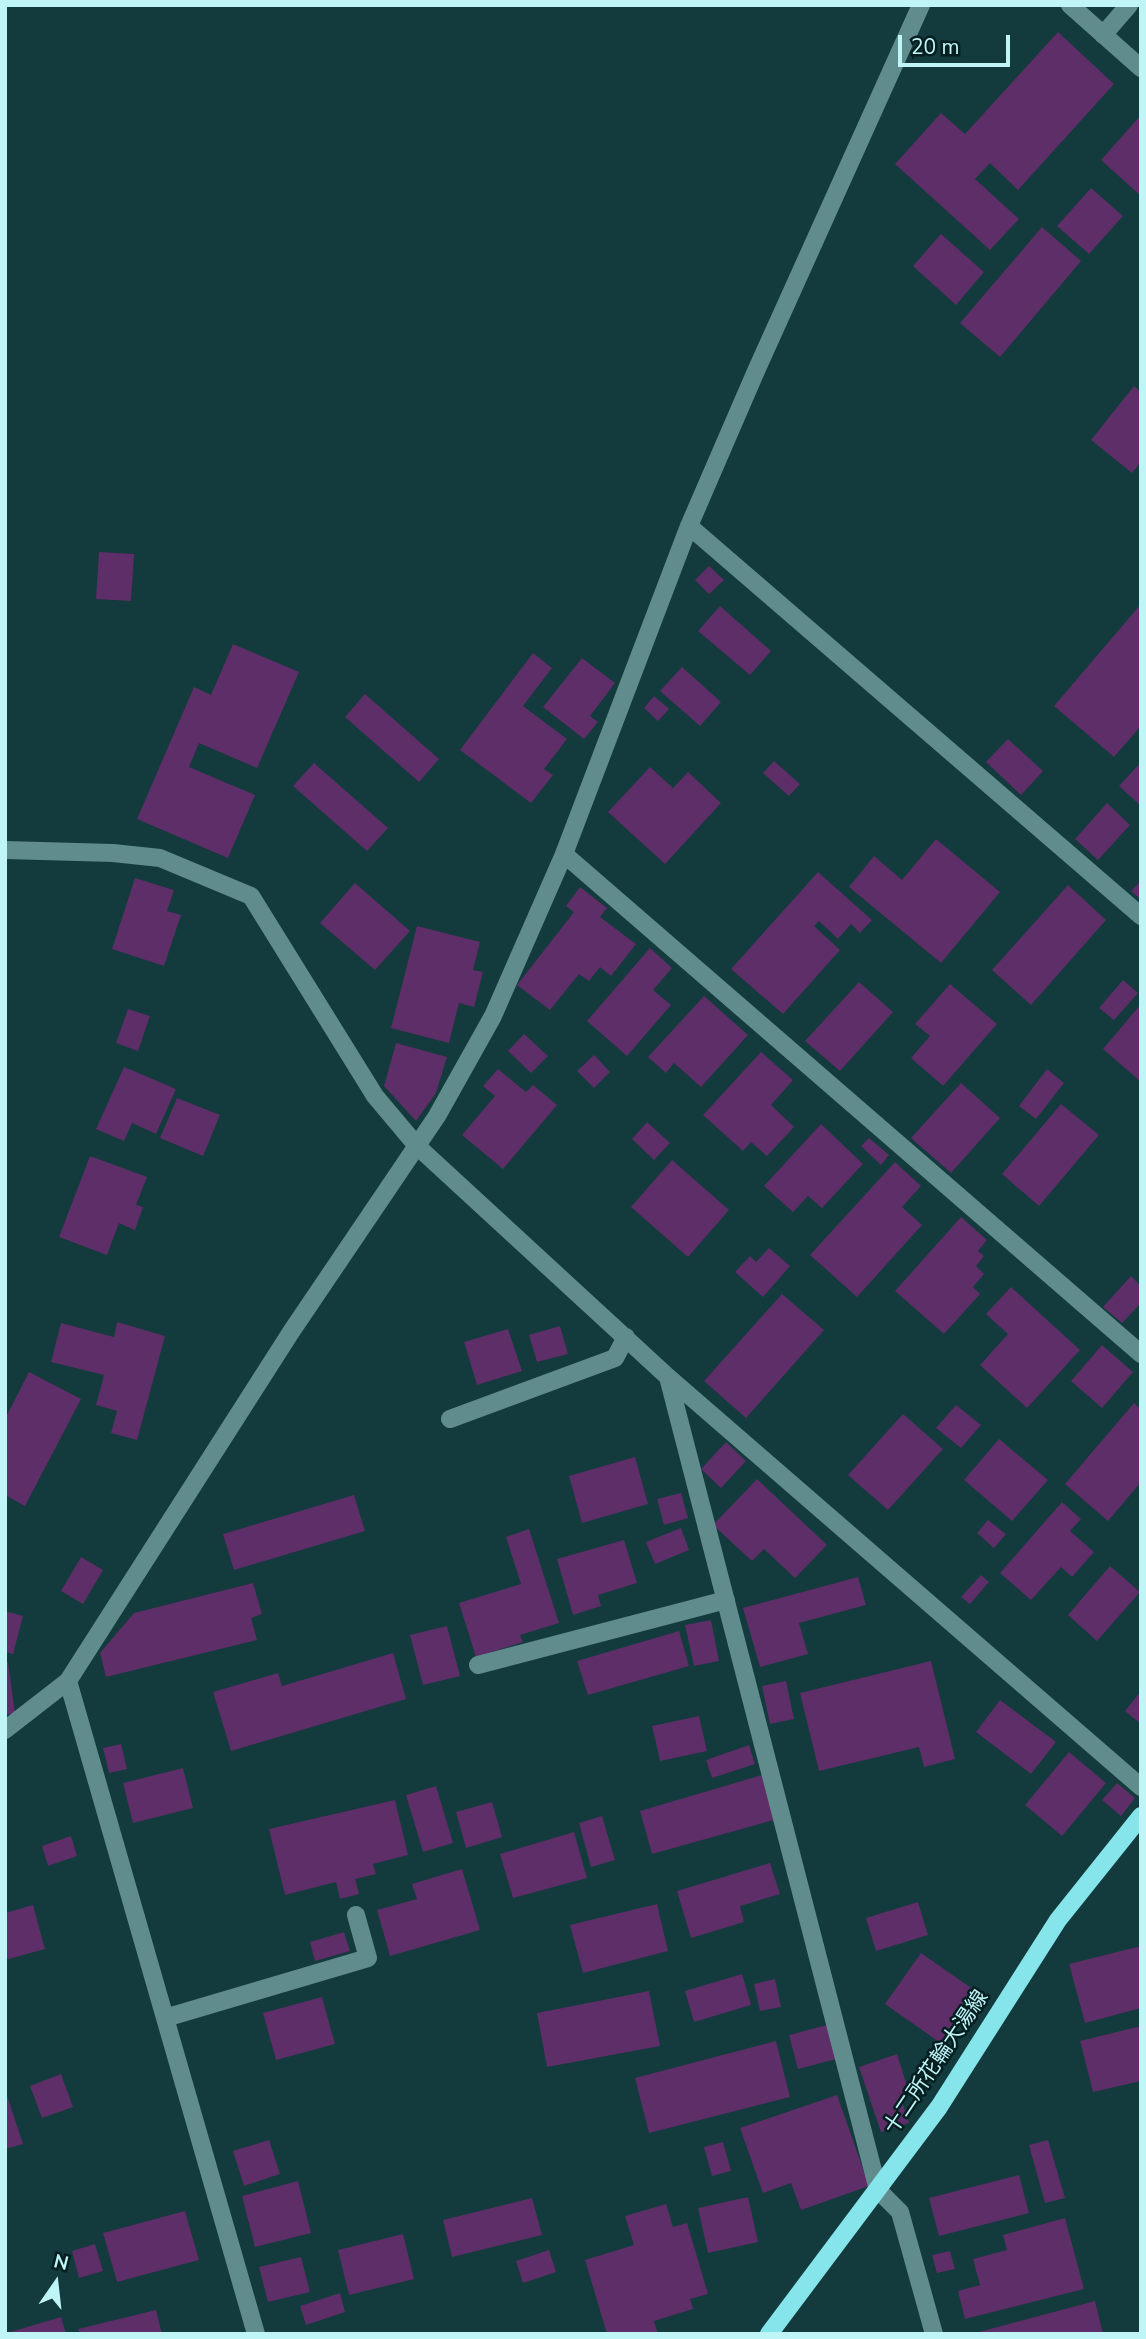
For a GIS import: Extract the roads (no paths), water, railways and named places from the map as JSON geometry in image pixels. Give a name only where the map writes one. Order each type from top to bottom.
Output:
[{"type":"main road","name":"十二所花輪大湯線","points":[[769,2334],[939,2107],[1058,1920],[1141,1816]]},
{"type":"street","points":[[5,1730],[68,1681],[284,1343],[417,1146],[494,1016],[564,854],[689,526],[921,5]]},
{"type":"street","points":[[1070,5],[1141,68]]},
{"type":"street","points":[[1103,35],[1129,5]]},
{"type":"street","points":[[689,526],[1141,915]]},
{"type":"street","points":[[5,850],[113,852],[160,858],[251,896],[375,1096],[417,1146],[668,1377],[1141,1787]]},
{"type":"street","points":[[564,854],[1141,1354]]},
{"type":"street","points":[[450,1419],[615,1358],[626,1337]]},
{"type":"street","points":[[668,1377],[878,2190],[900,2212],[934,2334]]},
{"type":"street","points":[[478,1665],[726,1600]]},
{"type":"street","points":[[68,1681],[256,2334]]},
{"type":"street","points":[[165,2018],[368,1958],[356,1915]]}]
